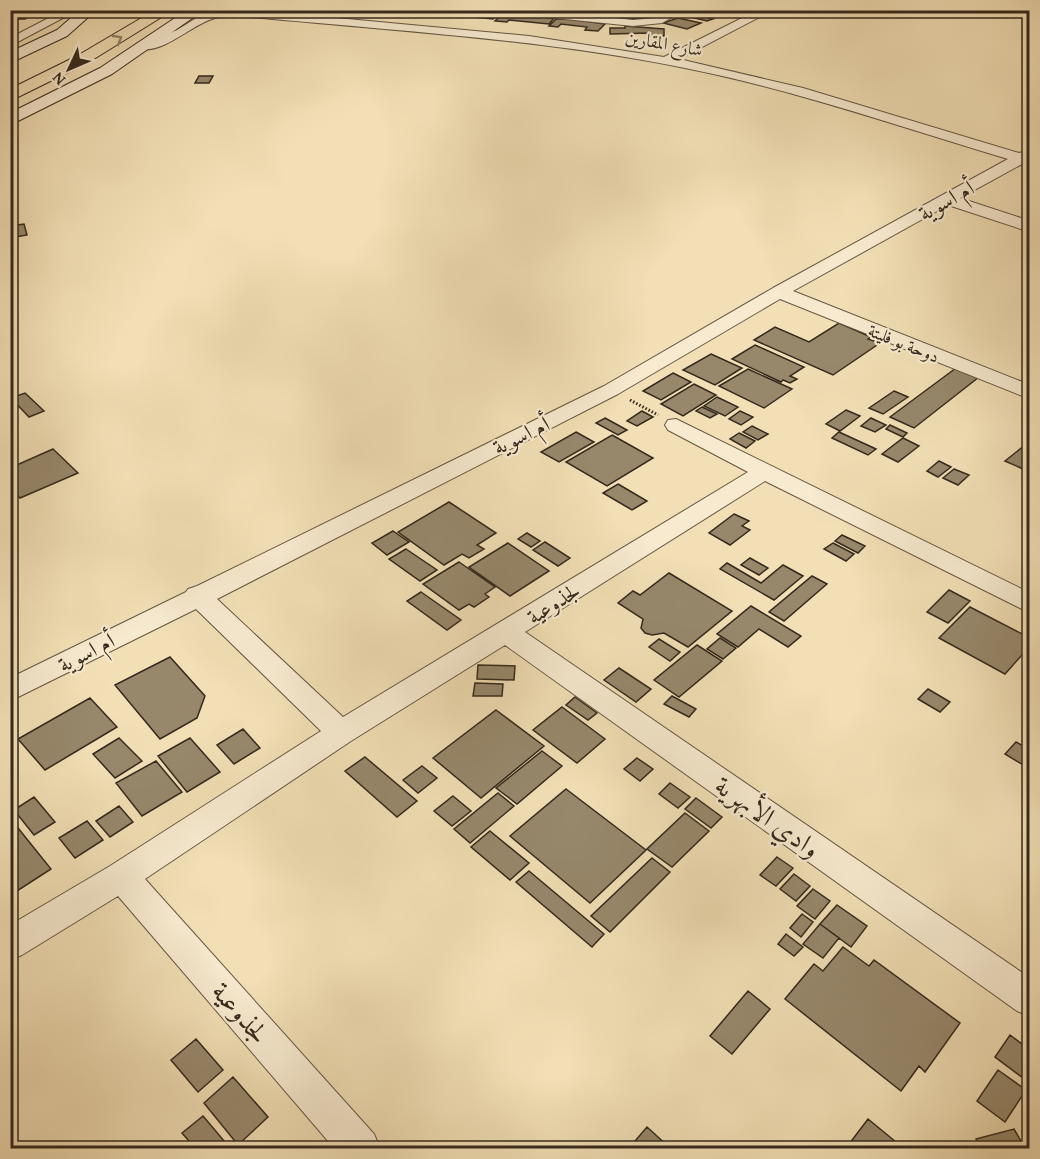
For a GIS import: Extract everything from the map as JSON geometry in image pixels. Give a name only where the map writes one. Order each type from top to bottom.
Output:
[{"type":"highway","points":[[10,96],[83,59],[166,10]]},
{"type":"highway","points":[[10,73],[83,36]]},
{"type":"main road","points":[[10,120],[106,71],[197,10]]},
{"type":"main road","points":[[10,51],[83,11]]},
{"type":"main road","points":[[10,58],[62,33],[83,11]]},
{"type":"street","name":"شارع المقارين","points":[[231,10],[529,40],[670,59],[798,91],[1027,157]]},
{"type":"street","points":[[303,16],[322,10]]},
{"type":"street","points":[[505,10],[633,23],[658,21],[680,10]]},
{"type":"street","points":[[670,59],[768,10]]},
{"type":"street","points":[[10,43],[83,11]]},
{"type":"street","name":"شارع المقارين","points":[[145,46],[181,32],[212,14],[231,12],[303,16]]},
{"type":"street","name":"أم اسوية","points":[[10,691],[611,390],[779,292],[1027,157]]},
{"type":"street","points":[[947,199],[1029,227]]},
{"type":"street","name":"دوحة بو فليتة","points":[[779,292],[1029,393]]},
{"type":"street","points":[[676,425],[764,472],[1029,604]]},
{"type":"street","name":"لجذوعية","points":[[10,944],[122,876],[341,733],[764,472]]},
{"type":"street","points":[[197,596],[341,733]]},
{"type":"street","name":"وادي الأبهرية","points":[[506,632],[1029,999]]},
{"type":"street","name":"لجذوعية","points":[[122,876],[360,1149]]},
{"type":"path","points":[[611,390],[676,425]]},
{"type":"building","points":[[17,10],[42,10],[25,19],[10,19],[10,14]]},
{"type":"building","points":[[446,10],[480,10],[499,13],[493,19],[440,16]]},
{"type":"building","points":[[597,10],[651,12],[646,18],[630,18],[595,13]]},
{"type":"building","points":[[694,10],[732,11],[708,18],[713,19],[707,21],[682,15]]},
{"type":"building","points":[[517,13],[554,18],[549,24],[495,21],[502,14]]},
{"type":"building","points":[[678,18],[701,23],[687,29],[663,23]]},
{"type":"building","points":[[556,19],[605,24],[598,31],[585,30],[587,27],[561,24],[558,27],[549,26]]},
{"type":"building","points":[[625,26],[664,29],[664,36],[650,35],[650,33],[610,34],[610,28],[625,28]]},
{"type":"building","points":[[199,76],[213,76],[209,83],[195,83]]},
{"type":"building","points":[[24,224],[27,235],[10,238],[10,226]]},
{"type":"building","points":[[839,323],[880,343],[833,375],[754,340],[775,327],[809,342]]},
{"type":"building","points":[[755,345],[804,367],[790,376],[797,379],[790,383],[783,380],[781,382],[732,359]]},
{"type":"building","points":[[711,354],[742,368],[715,385],[683,370]]},
{"type":"building","points":[[956,368],[979,377],[914,428],[890,417]]},
{"type":"building","points":[[748,369],[792,389],[764,408],[719,386]]},
{"type":"building","points":[[673,373],[691,382],[661,400],[643,391]]},
{"type":"building","points":[[694,384],[716,395],[683,416],[661,404]]},
{"type":"building","points":[[894,391],[908,397],[883,414],[869,408]]},
{"type":"building","points":[[25,393],[44,411],[29,417],[11,398]]},
{"type":"building","points":[[717,397],[738,407],[725,416],[704,406]]},
{"type":"building","points":[[702,407],[717,414],[710,418],[696,411]]},
{"type":"building","points":[[846,410],[860,416],[840,431],[826,424]]},
{"type":"building","points":[[642,411],[653,417],[637,426],[627,421]]},
{"type":"building","points":[[740,411],[753,417],[741,425],[729,419]]},
{"type":"building","points":[[605,418],[627,430],[618,435],[596,423]]},
{"type":"building","points":[[871,418],[886,425],[875,432],[861,426]]},
{"type":"building","points":[[890,425],[907,433],[903,437],[886,429]]},
{"type":"building","points":[[752,426],[768,434],[758,440],[743,432]]},
{"type":"building","points":[[576,432],[594,442],[559,462],[541,452]]},
{"type":"building","points":[[839,432],[876,449],[868,455],[832,438]]},
{"type":"building","points":[[739,433],[755,441],[746,448],[730,439]]},
{"type":"building","points":[[612,435],[653,458],[607,486],[566,462]]},
{"type":"building","points":[[903,438],[919,446],[898,462],[882,454]]},
{"type":"building","points":[[1030,441],[1030,472],[1005,461]]},
{"type":"building","points":[[53,449],[78,473],[20,498],[10,488],[10,468]]},
{"type":"building","points":[[939,461],[951,467],[938,477],[927,471]]},
{"type":"building","points":[[954,469],[969,475],[958,485],[943,478]]},
{"type":"building","points":[[618,484],[647,501],[632,510],[603,493]]},
{"type":"building","points":[[449,502],[496,533],[477,545],[484,549],[469,558],[462,554],[444,565],[398,532]]},
{"type":"building","points":[[734,514],[749,521],[742,526],[750,530],[730,545],[709,533]]},
{"type":"building","points":[[393,531],[409,542],[387,555],[372,543]]},
{"type":"building","points":[[527,533],[540,541],[531,547],[518,539]]},
{"type":"building","points":[[842,535],[865,546],[858,553],[835,541]]},
{"type":"building","points":[[545,542],[570,558],[558,566],[533,550]]},
{"type":"building","points":[[508,543],[549,571],[510,596],[469,567]]},
{"type":"building","points":[[833,543],[854,554],[846,561],[824,549]]},
{"type":"building","points":[[406,549],[437,570],[420,581],[389,559]]},
{"type":"building","points":[[750,558],[768,568],[759,575],[741,565]]},
{"type":"building","points":[[459,562],[495,587],[485,594],[489,597],[474,607],[469,604],[459,610],[423,584]]},
{"type":"building","points":[[727,563],[761,583],[783,565],[803,576],[774,600],[720,569]]},
{"type":"building","points":[[669,573],[732,611],[688,647],[664,633],[652,635],[645,633],[641,628],[643,619],[618,603],[633,591],[640,595]]},
{"type":"building","points":[[812,576],[827,584],[784,621],[769,612]]},
{"type":"building","points":[[949,590],[970,601],[948,623],[927,612]]},
{"type":"building","points":[[421,592],[461,620],[447,630],[407,601]]},
{"type":"building","points":[[751,606],[801,636],[788,647],[759,629],[738,647],[717,634]]},
{"type":"building","points":[[970,607],[1030,638],[1030,646],[1005,674],[939,638]]},
{"type":"building","points":[[720,638],[736,648],[723,659],[707,649]]},
{"type":"building","points":[[659,639],[680,652],[670,661],[649,647]]},
{"type":"building","points":[[697,645],[722,661],[679,697],[654,680]]},
{"type":"building","points":[[170,657],[205,696],[197,718],[160,739],[115,685]]},
{"type":"building","points":[[478,665],[515,666],[514,680],[477,679]]},
{"type":"building","points":[[619,668],[651,689],[636,702],[604,680]]},
{"type":"building","points":[[475,683],[503,684],[502,696],[473,696]]},
{"type":"building","points":[[928,689],[950,702],[940,712],[918,699]]},
{"type":"building","points":[[672,696],[696,709],[689,717],[664,704]]},
{"type":"building","points":[[575,697],[597,713],[588,720],[566,705]]},
{"type":"building","points":[[90,698],[117,727],[45,770],[18,739]]},
{"type":"building","points":[[562,707],[605,739],[577,763],[533,730]]},
{"type":"building","points":[[496,710],[544,746],[481,798],[433,758]]},
{"type":"building","points":[[243,729],[260,748],[234,764],[217,745]]},
{"type":"building","points":[[119,738],[142,761],[115,778],[93,754]]},
{"type":"building","points":[[190,738],[220,772],[187,792],[158,756]]},
{"type":"building","points":[[1016,742],[1030,750],[1030,769],[1005,754]]},
{"type":"building","points":[[542,751],[562,766],[517,804],[496,788]]},
{"type":"building","points":[[365,757],[417,801],[397,817],[345,771]]},
{"type":"building","points":[[637,758],[653,769],[640,781],[624,769]]},
{"type":"building","points":[[156,761],[182,792],[142,816],[116,783]]},
{"type":"building","points":[[422,766],[437,778],[418,793],[403,780]]},
{"type":"building","points":[[670,783],[690,797],[678,808],[659,794]]},
{"type":"building","points":[[566,789],[646,850],[590,903],[510,836]]},
{"type":"building","points":[[498,793],[514,806],[470,843],[454,829]]},
{"type":"building","points":[[453,796],[471,811],[452,826],[434,811]]},
{"type":"building","points":[[34,797],[55,822],[34,835],[14,810]]},
{"type":"building","points":[[696,798],[722,817],[711,828],[685,809]]},
{"type":"building","points":[[119,806],[133,822],[110,837],[96,821]]},
{"type":"building","points":[[685,813],[709,831],[672,867],[647,849]]},
{"type":"building","points":[[87,821],[103,840],[75,858],[59,838]]},
{"type":"building","points":[[18,828],[51,869],[17,891],[10,882],[10,833]]},
{"type":"building","points":[[490,831],[529,863],[510,880],[471,847]]},
{"type":"building","points":[[777,857],[793,868],[776,886],[760,875]]},
{"type":"building","points":[[652,858],[670,872],[610,932],[591,916]]},
{"type":"building","points":[[529,871],[604,934],[592,947],[516,882]]},
{"type":"building","points":[[794,874],[810,886],[796,901],[780,889]]},
{"type":"building","points":[[813,889],[830,901],[815,919],[797,906]]},
{"type":"building","points":[[837,905],[867,926],[851,947],[820,924]]},
{"type":"building","points":[[802,914],[813,922],[801,937],[790,928]]},
{"type":"building","points":[[820,924],[839,938],[823,958],[803,944]]},
{"type":"building","points":[[786,934],[803,947],[794,956],[778,944]]},
{"type":"building","points":[[843,947],[869,966],[874,960],[960,1023],[925,1072],[919,1066],[901,1091],[785,999],[814,964],[823,971]]},
{"type":"building","points":[[748,991],[770,1009],[732,1054],[710,1036]]},
{"type":"building","points":[[1010,1035],[1030,1050],[1030,1077],[1027,1081],[995,1057]]},
{"type":"building","points":[[196,1039],[223,1070],[198,1092],[171,1060]]},
{"type":"building","points":[[998,1070],[1026,1090],[1005,1122],[977,1101]]},
{"type":"building","points":[[233,1077],[268,1117],[238,1145],[204,1103]]},
{"type":"building","points":[[203,1116],[230,1148],[195,1148],[182,1133]]},
{"type":"building","points":[[868,1119],[896,1142],[891,1148],[846,1148]]},
{"type":"building","points":[[647,1127],[670,1148],[629,1148]]},
{"type":"building","points":[[1014,1129],[1025,1148],[981,1148],[976,1139]]}]
